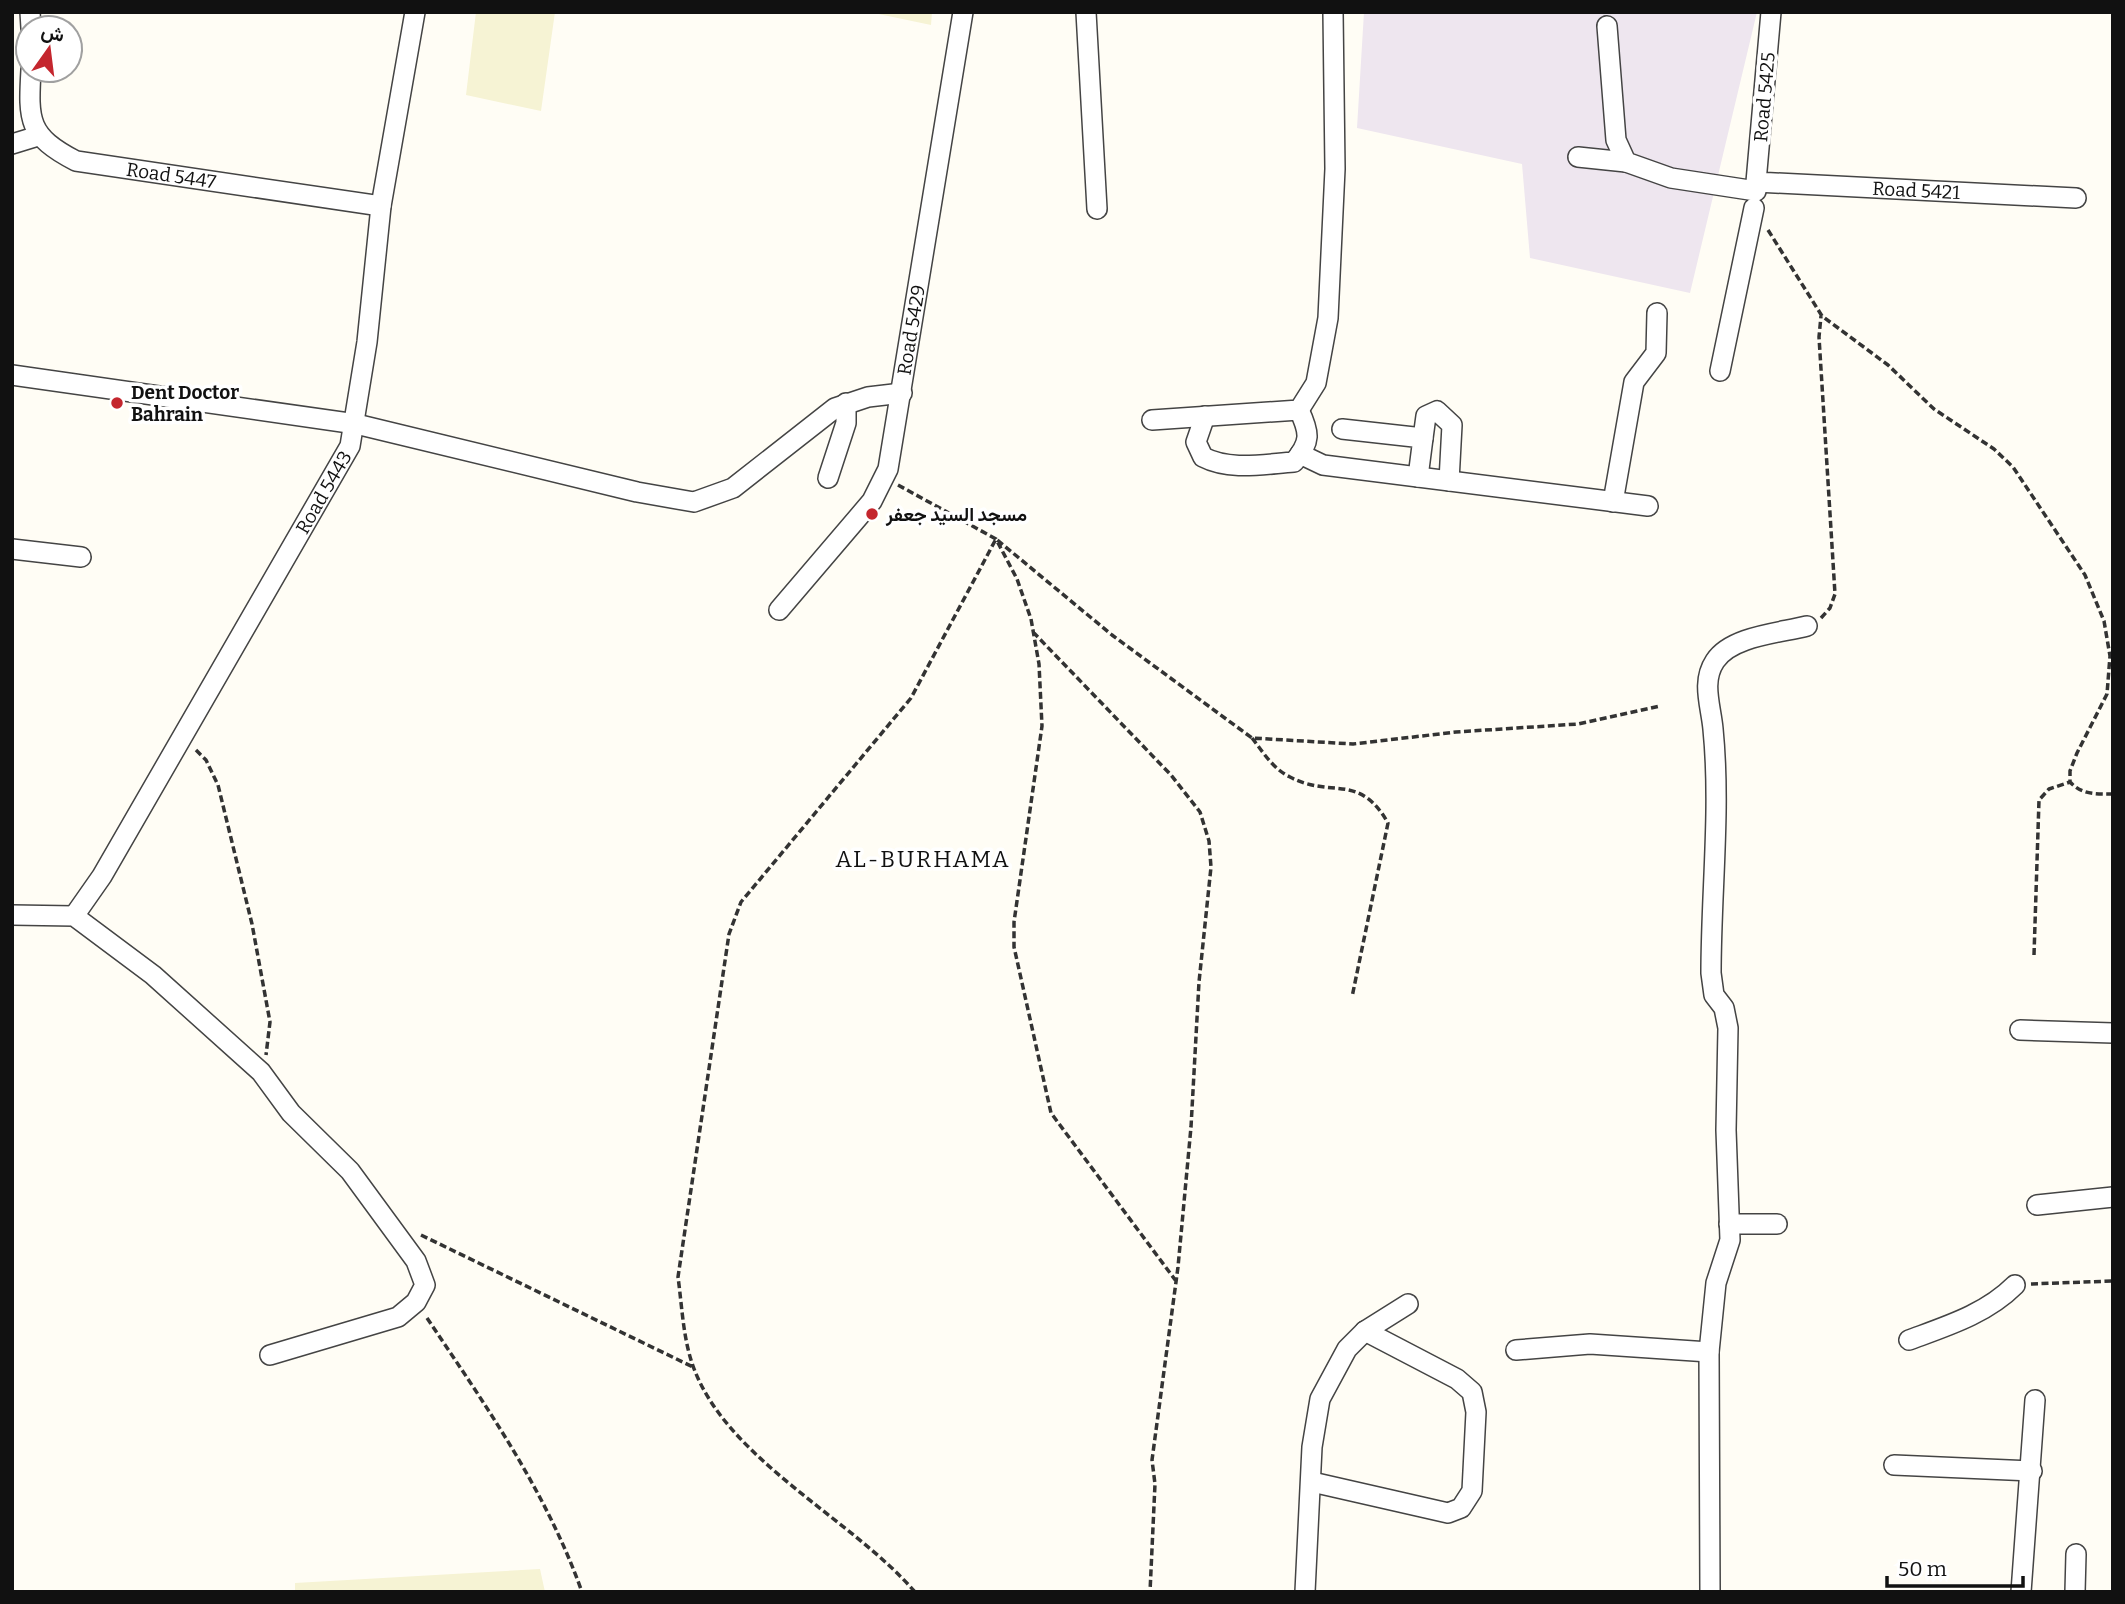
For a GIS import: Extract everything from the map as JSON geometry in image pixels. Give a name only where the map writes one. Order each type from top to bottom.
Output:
[{"type":"street","name":"Road 5443","points":[[74,916],[102,876],[350,446],[356,424],[382,206],[415,12]]},
{"type":"street","name":"Road 5429","points":[[779,610],[872,501],[884,476],[902,393],[962,12]]},
{"type":"street","points":[[1086,12],[1097,209]]},
{"type":"street","points":[[1299,410],[1316,383],[1328,318],[1335,169],[1333,12]]},
{"type":"street","name":"Road 5425","points":[[1720,370],[1755,194],[1772,12]]},
{"type":"street","points":[[1607,26],[1616,140],[1626,162]]},
{"type":"street","points":[[12,144],[38,136],[28,113],[30,84]]},
{"type":"street","name":"Road 5447","points":[[38,136],[53,149],[76,161],[382,206]]},
{"type":"street","name":"Road 5421","points":[[1578,157],[1626,162],[1671,178],[1755,194],[2076,198]]},
{"type":"street","points":[[1613,502],[1634,382],[1656,353],[1657,313]]},
{"type":"street","points":[[12,375],[356,424],[657,497],[694,502],[733,488],[846,403],[902,393]]},
{"type":"street","points":[[828,478],[846,423],[846,403]]},
{"type":"street","points":[[1152,420],[1299,410]]},
{"type":"street","points":[[1205,416],[1196,442],[1203,457],[1215,464],[1240,466],[1294,462],[1307,447],[1310,435],[1299,410]]},
{"type":"street","points":[[1418,477],[1426,416],[1437,411],[1452,425],[1449,481]]},
{"type":"street","points":[[1342,429],[1423,438]]},
{"type":"street","points":[[1300,454],[1323,465],[1648,506]]},
{"type":"street","points":[[12,549],[81,557]]},
{"type":"street","points":[[1710,1592],[1711,1310],[1730,1240],[1726,1130],[1729,1046],[1724,1008],[1714,995],[1711,973],[1715,760],[1707,685],[1716,660],[1726,650],[1738,644],[1807,626]]},
{"type":"street","points":[[12,915],[74,916],[153,975],[261,1072],[291,1113],[350,1171],[416,1261],[425,1285],[416,1303],[398,1317],[270,1355]]},
{"type":"street","points":[[2020,1030],[2113,1032]]},
{"type":"street","points":[[2036,1205],[2113,1196]]},
{"type":"street","points":[[1729,1224],[1777,1224]]},
{"type":"street","points":[[1909,1340],[1971,1316],[2004,1296],[2015,1285]]},
{"type":"street","points":[[1305,1592],[1312,1447],[1320,1399],[1347,1349],[1365,1331],[1408,1304]]},
{"type":"street","points":[[1312,1482],[1448,1513],[1461,1508],[1472,1491],[1476,1412],[1472,1392],[1457,1379],[1365,1331]]},
{"type":"street","points":[[1516,1350],[1590,1344],[1709,1352]]},
{"type":"street","points":[[2021,1592],[2032,1471],[2035,1400]]},
{"type":"street","points":[[1894,1465],[2032,1471]]},
{"type":"street","points":[[2075,1592],[2076,1554]]},
{"type":"path","points":[[1755,194],[1822,316],[1888,365],[1934,409],[2013,467],[2085,575],[2104,621],[2110,656],[2108,694],[2077,753],[2070,771],[2070,782],[2077,790],[2090,794],[2113,794]]},
{"type":"path","points":[[1807,626],[1820,619],[1830,608],[1835,594],[1819,337],[1822,316]]},
{"type":"path","points":[[884,476],[996,539],[1112,635],[1252,738],[1274,766],[1289,777],[1307,783],[1361,792],[1377,803],[1388,823],[1352,997]]},
{"type":"path","points":[[996,539],[1017,579],[1033,632],[1039,664],[1042,726],[1014,922],[1014,947],[1051,1113],[1176,1282]]},
{"type":"path","points":[[915,1592],[878,1554],[748,1447],[718,1410],[693,1367],[683,1323],[678,1277],[729,934],[741,902],[911,698],[996,539]]},
{"type":"path","points":[[1033,632],[1171,775],[1200,812],[1209,841],[1211,867],[1176,1282],[1152,1460],[1154,1484],[1150,1592]]},
{"type":"path","points":[[1252,738],[1353,744],[1456,732],[1578,724],[1660,706]]},
{"type":"path","points":[[182,736],[206,760],[218,785],[252,924],[270,1022],[261,1072]]},
{"type":"path","points":[[2034,954],[2039,800],[2049,789],[2070,782]]},
{"type":"path","points":[[386,1219],[474,1259],[693,1367]]},
{"type":"path","points":[[2015,1285],[2113,1281]]},
{"type":"path","points":[[416,1303],[512,1445],[565,1544],[582,1592]]},
{"type":"shaded area","points":[[476,12],[555,12],[541,111],[466,95]]},
{"type":"shaded area","points":[[869,12],[932,12],[931,25]]},
{"type":"shaded area","points":[[1364,12],[1757,12],[1690,293],[1530,258],[1522,164],[1357,128]]},
{"type":"shaded area","points":[[540,1569],[545,1592],[295,1592],[295,1583]]},
{"type":"place","name":"Dent Doctor Bahrain","points":[[117,403]]},
{"type":"place","name":"مسجد السيد جعفر","points":[[872,514]]},
{"type":"district","name":"AL-BURHAMA","points":[[923,859]]}]
